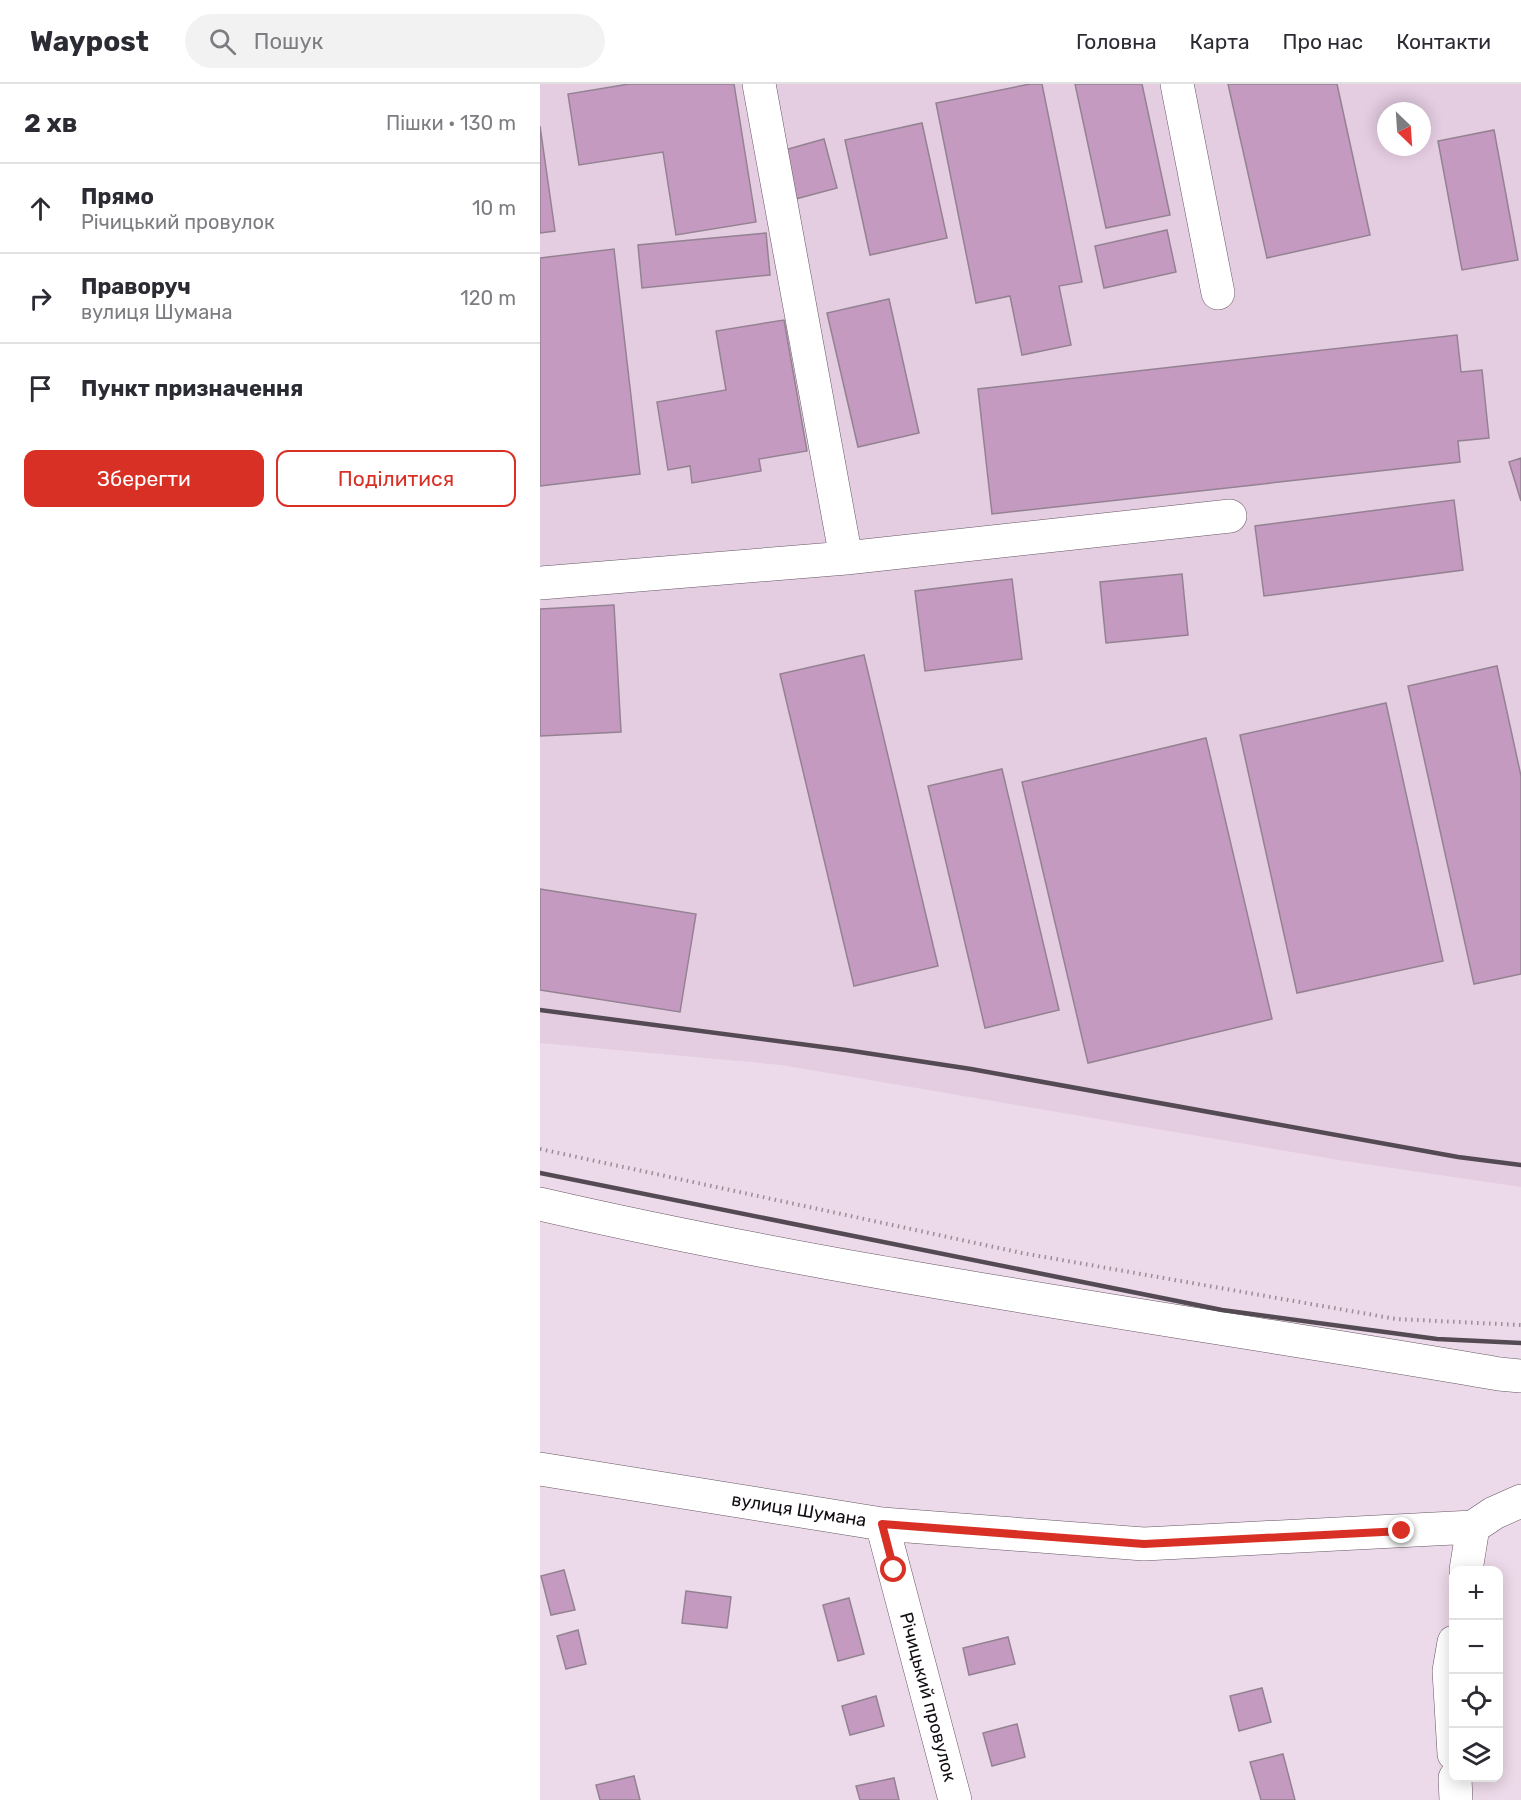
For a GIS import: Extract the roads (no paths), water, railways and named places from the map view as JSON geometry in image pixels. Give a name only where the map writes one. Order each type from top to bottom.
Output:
[{"type":"street","points":[[759,84],[846,558]]},
{"type":"street","points":[[1177,84],[1218,293]]},
{"type":"street","points":[[540,583],[846,558],[1230,516]]},
{"type":"street","points":[[540,1204],[603,1219],[789,1256],[973,1288],[1521,1376]]},
{"type":"street","name":"вулиця Шумана","points":[[540,1469],[882,1524],[1144,1544],[1473,1527],[1494,1513],[1521,1502]]},
{"type":"street","name":"Річицький провулок","points":[[882,1524],[955,1800]]},
{"type":"street","points":[[1467,1566],[1473,1527]]},
{"type":"street","points":[[1449,1674],[1452,1728]]},
{"type":"street","points":[[1455,1782],[1456,1800]]},
{"type":"railway","points":[[540,1010],[846,1050],[971,1069],[1458,1157],[1521,1165]]},
{"type":"railway","points":[[540,1173],[1222,1310],[1437,1339],[1521,1343]]}]
